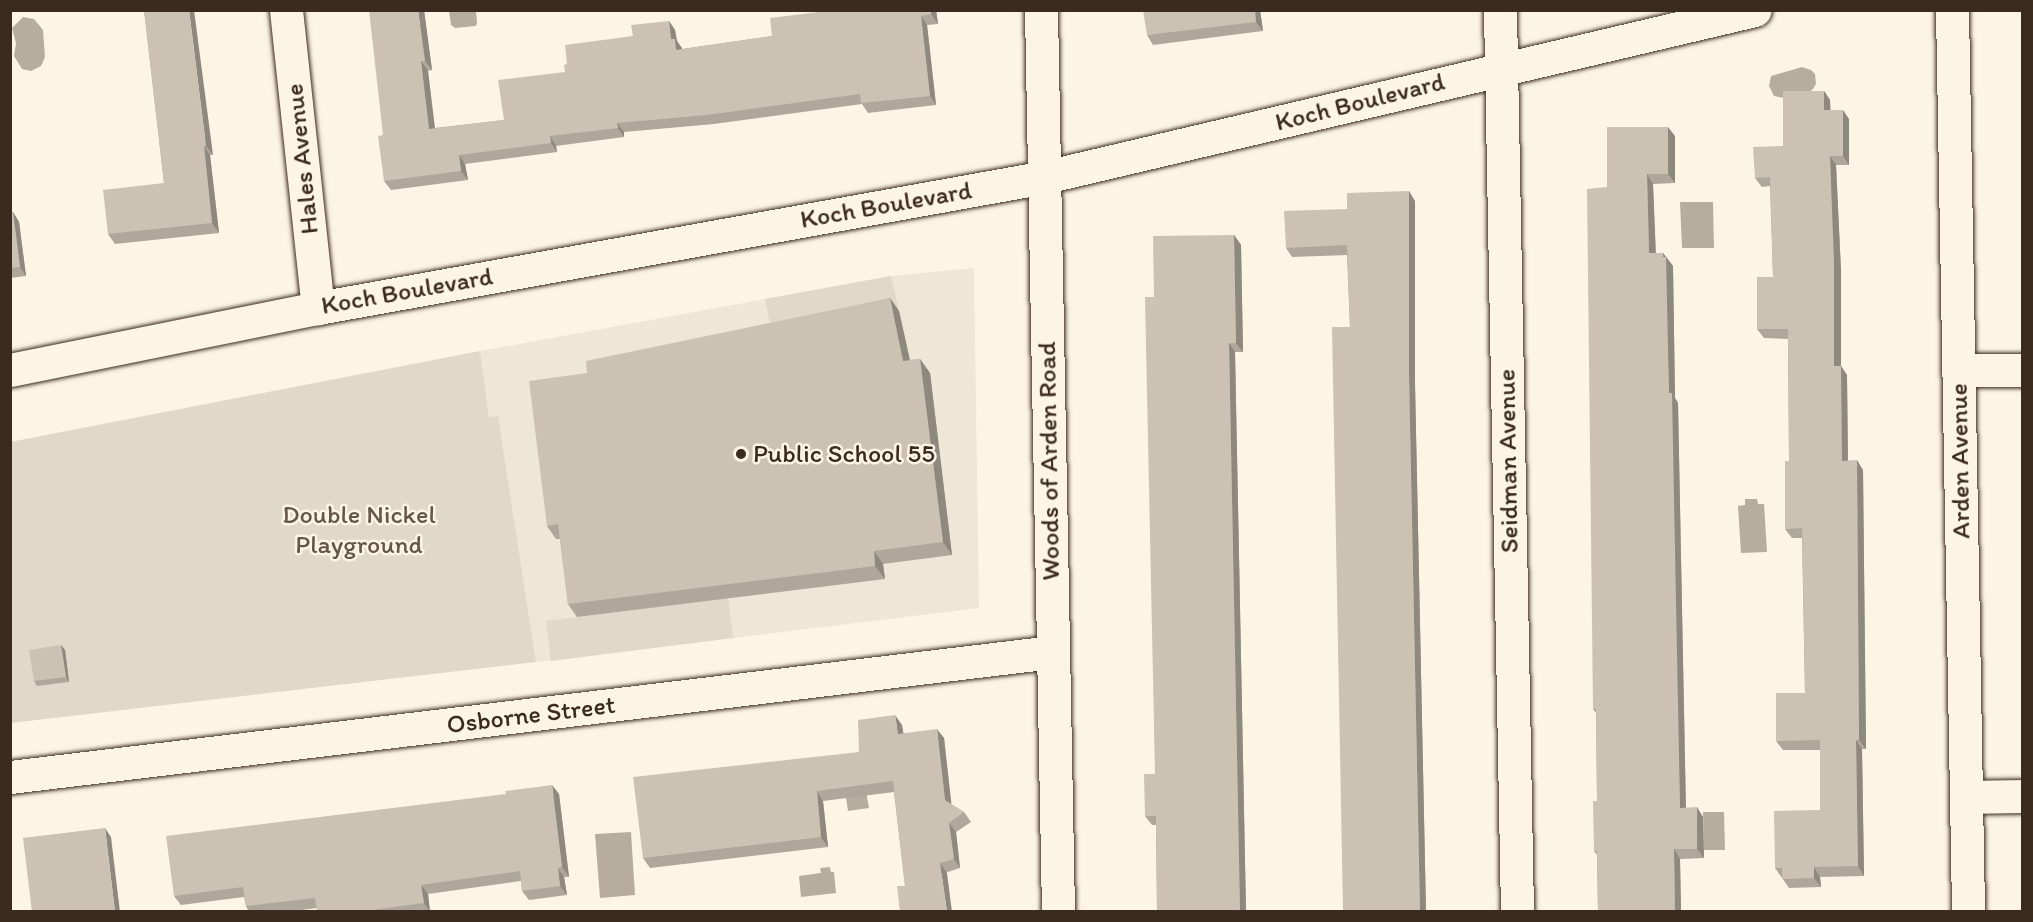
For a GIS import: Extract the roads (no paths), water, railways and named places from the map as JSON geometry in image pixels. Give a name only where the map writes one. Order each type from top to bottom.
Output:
[{"type":"street","name":"Hales Avenue","points":[[286,10],[318,308]]},
{"type":"street","name":"Woods of Arden Road","points":[[1041,10],[1058,912]]},
{"type":"street","name":"Seidman Avenue","points":[[1500,10],[1516,912]]},
{"type":"street","name":"Koch Boulevard","points":[[10,370],[318,308],[1045,177],[1755,10]]},
{"type":"street","name":"Arden Avenue","points":[[1952,10],[1968,912]]},
{"type":"street","points":[[1959,370],[2022,370]]},
{"type":"street","name":"Osborne Street","points":[[10,777],[1052,652]]},
{"type":"street","points":[[1966,797],[2022,796]]},
{"type":"place","name":"Public School 55","points":[[741,454]]},
{"type":"park label","name":"Double Nickel Playground","points":[[359,530]]}]
